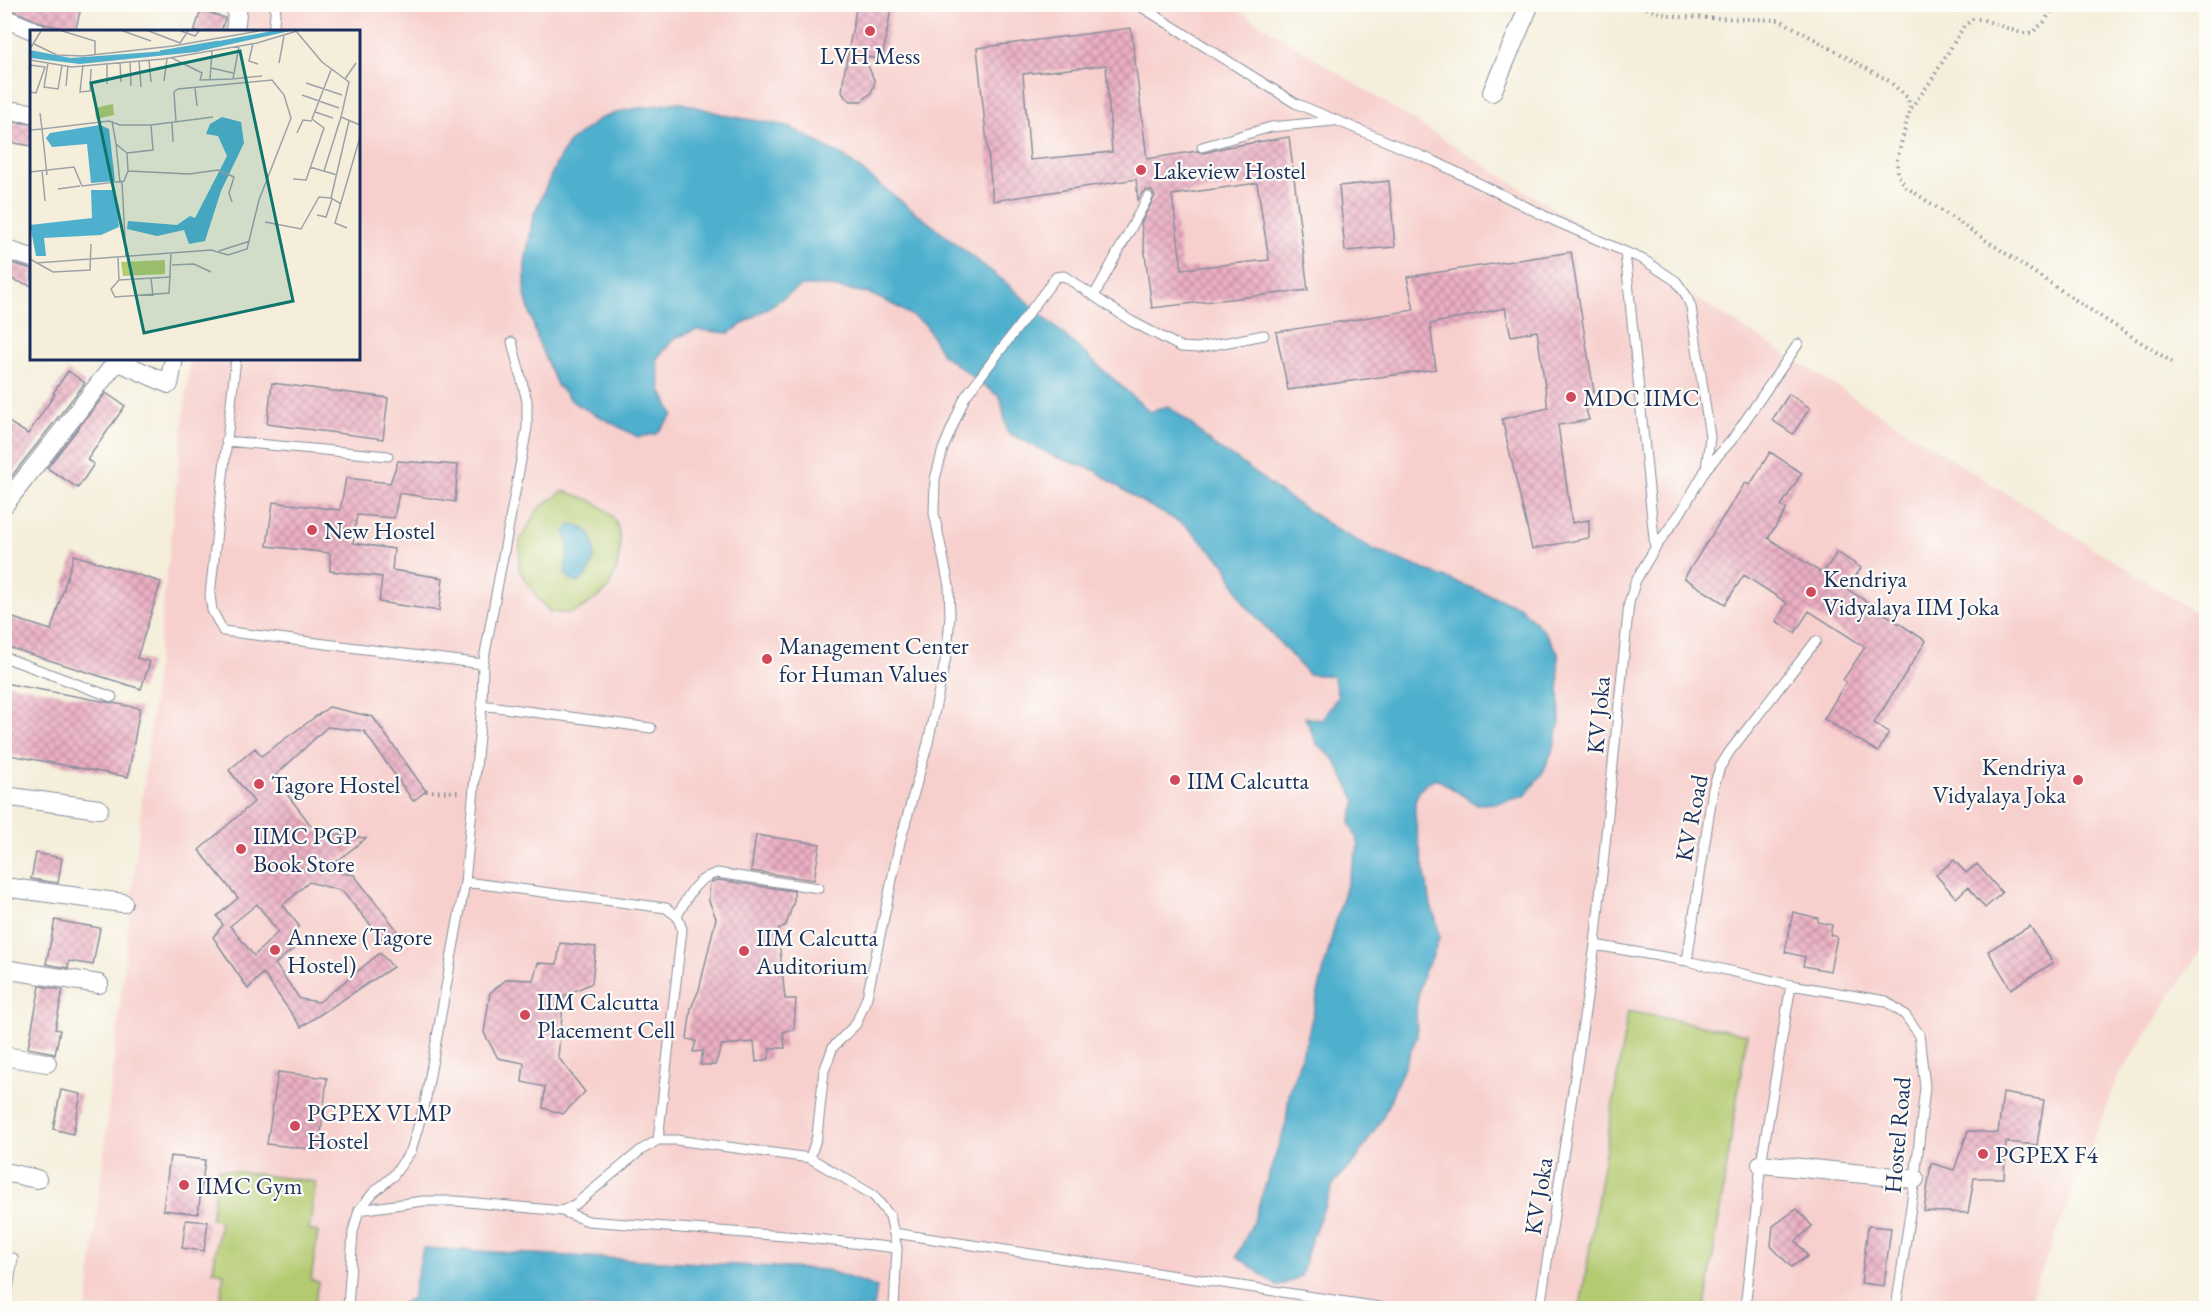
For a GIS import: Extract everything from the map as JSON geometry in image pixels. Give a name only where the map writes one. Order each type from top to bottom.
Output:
[{"type":"street","points":[[235,30],[238,4]]},
{"type":"street","points":[[1492,92],[1530,4]]},
{"type":"street","points":[[4,18],[32,30]]},
{"type":"street","points":[[4,110],[30,113]]},
{"type":"street","points":[[4,249],[30,257]]},
{"type":"street","points":[[4,505],[117,361],[169,384],[174,360]]},
{"type":"street","points":[[4,796],[99,810]]},
{"type":"street","points":[[4,886],[123,903]]},
{"type":"street","points":[[4,969],[99,984]]},
{"type":"street","points":[[4,1056],[47,1063]]},
{"type":"street","points":[[1761,1164],[1915,1179]]},
{"type":"street","points":[[4,1172],[36,1179]]},
{"type":"lane","points":[[273,30],[276,4]]},
{"type":"lane","name":"KV Joka","points":[[1137,4],[1295,103],[1436,162],[1557,222],[1644,260],[1676,281],[1691,307],[1710,437],[1706,469],[1636,580],[1629,603],[1595,945],[1540,1308]]},
{"type":"lane","points":[[1202,147],[1271,127],[1337,120]]},
{"type":"lane","points":[[1094,296],[1148,197]]},
{"type":"lane","points":[[1625,252],[1655,548]]},
{"type":"lane","points":[[810,1158],[818,1136],[824,1071],[833,1047],[856,1024],[867,997],[900,842],[928,743],[947,652],[950,616],[949,586],[934,513],[935,479],[943,449],[965,397],[1056,277],[1064,276],[1131,321],[1182,347],[1198,348],[1264,335]]},
{"type":"lane","points":[[348,1308],[353,1232],[359,1210],[373,1193],[393,1176],[411,1151],[425,1103],[465,882],[482,705],[483,664],[527,428],[527,401],[512,342]]},
{"type":"lane","points":[[1706,469],[1731,441],[1798,344]]},
{"type":"lane","points":[[236,360],[210,594],[212,610],[223,631],[483,664]]},
{"type":"lane","points":[[226,441],[388,456]]},
{"type":"lane","name":"KV Road","points":[[1687,961],[1713,789],[1720,767],[1816,641]]},
{"type":"lane","points":[[4,657],[112,697]]},
{"type":"lane","points":[[482,705],[651,728]]},
{"type":"lane","points":[[677,916],[694,886],[705,876],[717,873],[819,888]]},
{"type":"lane","points":[[465,882],[666,908],[677,916],[682,929],[658,1140]]},
{"type":"lane","name":"Hostel Road","points":[[1595,945],[1687,961],[1791,985],[1886,1001],[1905,1015],[1919,1034],[1925,1087],[1915,1179],[1896,1308]]},
{"type":"lane","points":[[1745,1308],[1761,1164],[1791,985]]},
{"type":"lane","points":[[562,1211],[576,1204],[641,1150],[658,1140],[710,1144],[810,1158],[873,1195],[890,1216],[897,1248],[894,1308]]},
{"type":"lane","points":[[359,1210],[423,1201],[446,1201],[562,1211],[588,1221],[786,1236],[897,1248]]},
{"type":"lane","points":[[894,1233],[1386,1308]]},
{"type":"lane","points":[[5,1308],[14,1258]]},
{"type":"path","points":[[1635,4],[1659,14],[1681,17],[1780,20],[1889,81],[1908,98],[1910,109]]},
{"type":"path","points":[[2056,4],[2044,22],[2032,33],[2021,33],[1981,19],[1973,19],[1964,26],[1931,81],[1910,109],[1897,160],[1898,175],[1906,188],[2172,362]]},
{"type":"path","points":[[426,790],[473,792]]},
{"type":"shaded area","name":"IIM Calcutta","points":[[228,5],[1230,5],[2206,619],[2206,941],[2116,1081],[2027,1308],[87,1308],[190,360],[360,360],[360,30],[225,30]]},
{"type":"green space","points":[[563,491],[588,499],[609,513],[615,520],[620,539],[616,571],[608,588],[584,606],[567,613],[550,612],[519,570],[520,541],[538,509]]},
{"type":"green space","points":[[1628,1011],[1747,1034],[1705,1308],[1580,1308]]},
{"type":"green space","points":[[218,1169],[316,1182],[309,1230],[318,1232],[311,1280],[318,1282],[314,1308],[219,1308],[224,1273],[213,1271],[220,1221],[211,1219]]},
{"type":"water","points":[[679,102],[728,116],[788,126],[844,157],[1005,282],[1150,412],[1168,406],[1214,446],[1238,460],[1284,495],[1339,531],[1377,551],[1520,607],[1544,631],[1558,653],[1560,722],[1554,747],[1543,772],[1525,796],[1497,803],[1476,804],[1436,778],[1417,794],[1415,819],[1417,833],[1439,938],[1419,990],[1416,1010],[1417,1036],[1383,1117],[1357,1158],[1334,1183],[1311,1240],[1301,1276],[1278,1287],[1237,1256],[1253,1222],[1286,1124],[1289,1094],[1307,1039],[1334,928],[1359,844],[1350,823],[1356,801],[1334,759],[1317,744],[1305,717],[1322,720],[1338,696],[1333,676],[1308,674],[1244,603],[1225,564],[1185,525],[1137,499],[1094,470],[1053,456],[1007,432],[1001,398],[942,354],[925,324],[896,306],[868,293],[825,286],[801,286],[729,333],[696,330],[675,338],[657,358],[661,390],[673,415],[656,434],[638,437],[574,403],[557,385],[538,341],[525,295],[525,264],[533,217],[556,164],[569,142],[601,118],[626,110]]},
{"type":"water","points":[[570,525],[588,532],[594,549],[591,568],[578,583],[571,580],[565,573],[568,544],[565,533]]},
{"type":"water","points":[[423,1248],[826,1270],[877,1287],[874,1308],[394,1308],[412,1298]]},
{"type":"building","points":[[4,4],[82,4],[76,30],[58,30],[59,27],[44,24],[4,7]]},
{"type":"building","name":"LVH Mess","points":[[857,4],[892,4],[882,60],[864,56],[875,82],[871,93],[862,101],[851,101],[842,92]]},
{"type":"building","points":[[201,10],[225,18],[222,30],[195,30]]},
{"type":"building","name":"Lakeview Hostel","points":[[1131,28],[1147,159],[1197,151],[1204,153],[1289,137],[1308,290],[1152,308],[1141,223],[1155,196],[1152,191],[1147,190],[1138,200],[1136,179],[993,201],[977,48]],"holes":[[[1106,65],[1112,152],[1030,160],[1023,74]],[[1257,183],[1269,260],[1182,269],[1172,195]]]},
{"type":"building","points":[[4,121],[30,124],[30,146],[4,141]]},
{"type":"building","points":[[1389,181],[1395,247],[1345,251],[1339,186]]},
{"type":"building","name":"MDC IIMC","points":[[1571,252],[1596,404],[1585,406],[1589,420],[1558,425],[1572,523],[1589,520],[1589,538],[1532,549],[1502,419],[1548,408],[1537,331],[1511,336],[1505,308],[1430,324],[1436,369],[1288,390],[1276,332],[1414,310],[1407,277]]},
{"type":"building","points":[[4,261],[30,268],[30,285],[4,277]]},
{"type":"building","points":[[68,371],[85,383],[4,486],[4,419],[28,434]]},
{"type":"building","points":[[272,383],[388,398],[383,439],[267,424]]},
{"type":"building","points":[[106,393],[125,406],[87,460],[94,464],[78,488],[47,468]]},
{"type":"building","points":[[1789,394],[1810,408],[1793,434],[1772,420]]},
{"type":"building","name":"Kendriya Vidyalaya IIM Joka","points":[[1770,452],[1802,473],[1781,506],[1787,509],[1768,538],[1823,574],[1837,552],[1861,568],[1847,589],[1926,641],[1874,723],[1889,732],[1878,752],[1824,719],[1846,682],[1843,680],[1865,647],[1809,611],[1795,633],[1776,621],[1787,603],[1744,575],[1725,604],[1684,578],[1745,483],[1750,485]]},
{"type":"building","name":"New Hostel","points":[[398,461],[458,465],[455,502],[399,493],[394,518],[357,515],[353,543],[394,549],[392,570],[443,578],[439,611],[379,602],[382,577],[330,571],[330,553],[267,546],[273,502],[340,510],[346,478],[390,483]]},
{"type":"building","points":[[74,555],[161,582],[137,658],[150,662],[141,689],[4,646],[4,615],[51,630]]},
{"type":"building","points":[[4,683],[140,708],[128,777],[4,754]]},
{"type":"building","points":[[329,707],[373,717],[426,791],[413,801],[364,731],[327,727],[274,777],[316,832],[366,838],[326,870],[354,875],[397,930],[386,943],[342,891],[309,882],[283,905],[299,926],[290,936],[298,945],[275,964],[300,999],[319,1002],[380,953],[393,967],[301,1027],[263,973],[248,989],[213,937],[223,925],[217,916],[238,898],[199,850],[254,802],[229,770],[255,748],[261,756]],"holes":[[[257,904],[278,932],[254,956],[230,926]]]},
{"type":"building","points":[[756,835],[820,844],[814,880],[751,871]]},
{"type":"building","points":[[36,853],[62,858],[58,883],[31,879]]},
{"type":"building","points":[[1954,860],[1966,873],[1977,864],[2002,893],[1985,908],[1968,887],[1956,898],[1936,875]]},
{"type":"building","name":"IIM Calcutta Auditorium","points":[[718,880],[794,891],[794,901],[786,925],[778,930],[785,999],[796,999],[794,1029],[783,1032],[785,1048],[770,1048],[769,1059],[756,1062],[754,1042],[722,1045],[715,1065],[700,1065],[703,1051],[693,1052],[696,1041],[687,1039],[691,1008],[699,990],[716,918],[709,901],[709,889],[711,882]]},
{"type":"building","points":[[1793,912],[1818,918],[1818,922],[1832,925],[1830,935],[1837,937],[1830,971],[1803,966],[1805,957],[1785,952]]},
{"type":"building","points":[[55,920],[100,928],[93,965],[69,961],[68,968],[46,964]]},
{"type":"building","points":[[2030,926],[2053,963],[2011,989],[1988,951]]},
{"type":"building","name":"IIM Calcutta Placement Cell","points":[[560,943],[596,947],[592,983],[564,996],[558,1057],[585,1092],[563,1114],[543,1108],[545,1087],[522,1082],[524,1063],[498,1058],[484,1033],[490,993],[507,979],[533,980],[538,963],[557,964]]},
{"type":"building","points":[[40,986],[63,990],[55,1029],[60,1030],[55,1055],[28,1048]]},
{"type":"building","name":"PGPEX VLMP Hostel","points":[[278,1072],[327,1078],[319,1150],[267,1144]]},
{"type":"building","points":[[61,1090],[81,1094],[73,1134],[53,1129]]},
{"type":"building","name":"PGPEX F4","points":[[2003,1093],[2044,1100],[2037,1145],[2006,1142],[2004,1178],[1974,1178],[1968,1213],[1924,1211],[1931,1163],[1954,1170],[1968,1131],[1998,1133]]},
{"type":"building","name":"IIMC Gym","points":[[170,1156],[205,1160],[198,1214],[163,1210]]},
{"type":"building","points":[[1797,1209],[1812,1226],[1796,1241],[1808,1256],[1791,1267],[1771,1246],[1773,1226]]},
{"type":"building","points":[[186,1220],[208,1222],[204,1251],[182,1248]]},
{"type":"building","points":[[1868,1226],[1891,1228],[1884,1286],[1861,1283]]},
{"type":"place","name":"LVH Mess","points":[[870,31]]},
{"type":"place","name":"Lakeview Hostel","points":[[1141,170]]},
{"type":"place","name":"MDC IIMC","points":[[1571,397]]},
{"type":"place","name":"New Hostel","points":[[312,530]]},
{"type":"place","name":"Kendriya Vidyalaya IIM Joka","points":[[1811,592]]},
{"type":"place","name":"Management Center for Human Values","points":[[767,659]]},
{"type":"place","name":"IIM Calcutta","points":[[1175,780]]},
{"type":"place","name":"Kendriya Vidyalaya Joka","points":[[2078,780]]},
{"type":"place","name":"Tagore Hostel","points":[[259,784]]},
{"type":"place","name":"IIMC PGP Book Store","points":[[241,849]]},
{"type":"place","name":"Annexe (Tagore Hostel)","points":[[275,950]]},
{"type":"place","name":"IIM Calcutta Auditorium","points":[[744,951]]},
{"type":"place","name":"IIM Calcutta Placement Cell","points":[[525,1015]]},
{"type":"place","name":"PGPEX VLMP Hostel","points":[[295,1126]]},
{"type":"place","name":"PGPEX F4","points":[[1983,1154]]},
{"type":"place","name":"IIMC Gym","points":[[184,1185]]}]
